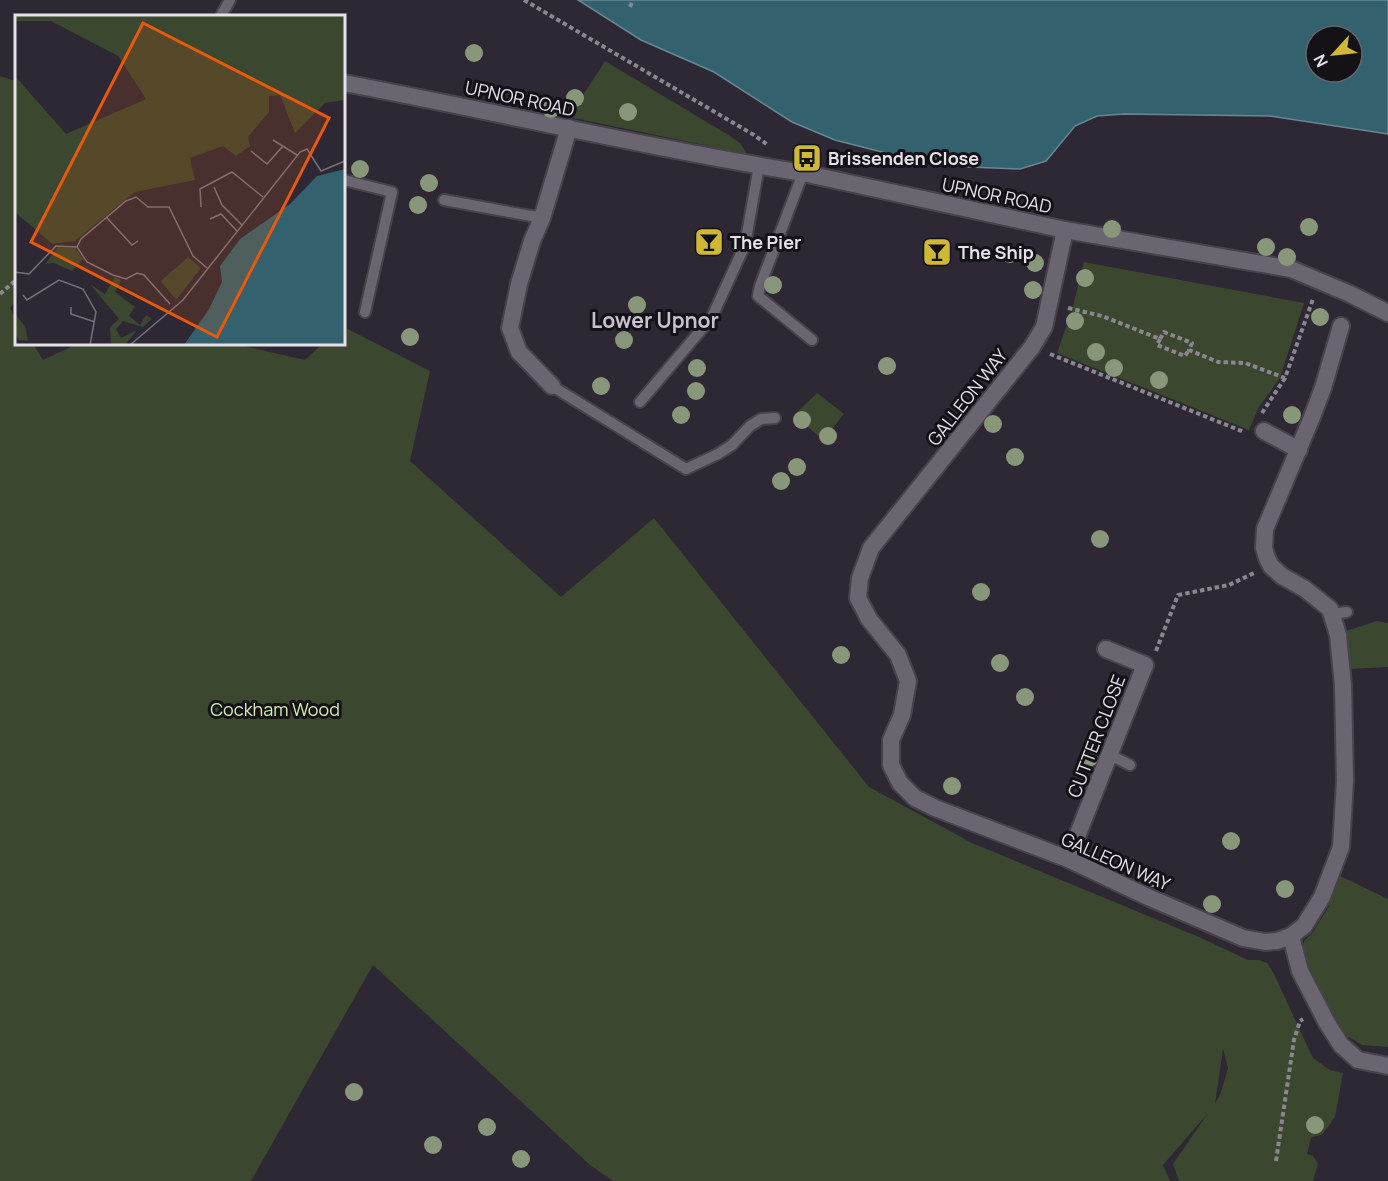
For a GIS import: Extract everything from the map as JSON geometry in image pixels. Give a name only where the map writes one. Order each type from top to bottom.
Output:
[{"type":"street","name":"UPNOR ROAD","points":[[345,83],[803,173],[1065,230],[1291,269],[1388,313]]},
{"type":"street","points":[[552,386],[519,352],[510,328],[519,284],[569,128]]},
{"type":"street","name":"GALLEON WAY","points":[[1065,230],[1044,327],[1032,347],[871,548],[860,578],[858,598],[869,619],[898,655],[908,681],[902,715],[891,740],[891,765],[900,783],[915,798],[935,808],[1068,859],[1148,897],[1244,938],[1265,942],[1291,936]]},
{"type":"street","points":[[1341,326],[1323,388],[1265,529],[1264,548],[1271,566],[1282,576],[1339,613],[1345,781],[1341,847],[1322,897],[1304,926],[1291,936],[1300,971],[1326,1023],[1341,1046],[1358,1060],[1388,1066]]},
{"type":"street","points":[[1259,429],[1299,450]]},
{"type":"street","name":"CUTTER CLOSE","points":[[1068,859],[1144,665],[1106,649]]},
{"type":"lane","points":[[222,15],[230,0]]},
{"type":"lane","points":[[640,402],[712,317],[745,245],[759,166]]},
{"type":"lane","points":[[803,173],[760,285],[758,296],[812,340]]},
{"type":"lane","points":[[345,180],[392,192],[365,312]]},
{"type":"lane","points":[[444,200],[542,218]]},
{"type":"lane","points":[[552,386],[686,469],[732,445],[750,426],[762,419],[775,418]]},
{"type":"lane","points":[[1110,755],[1130,765]]},
{"type":"path","points":[[524,0],[771,147]]},
{"type":"path","points":[[630,7],[633,0]]},
{"type":"path","points":[[0,294],[15,281]]},
{"type":"path","points":[[1032,347],[1259,429],[1263,411],[1285,378],[1319,281]]},
{"type":"path","points":[[1050,303],[1102,316],[1160,339]]},
{"type":"path","points":[[1164,332],[1192,343],[1185,356],[1157,345],[1160,339],[1164,332]]},
{"type":"path","points":[[1189,350],[1218,362],[1245,363],[1285,378]]},
{"type":"path","points":[[1144,665],[1157,650],[1178,595],[1229,585],[1271,566]]},
{"type":"path","points":[[1276,1161],[1294,1040],[1300,1021],[1318,1006]]},
{"type":"green space","points":[[605,61],[730,136],[741,144],[747,154],[569,117]]},
{"type":"green space","name":"Cockham Wood","points":[[0,76],[15,81],[15,302],[10,308],[15,316],[15,345],[34,345],[43,360],[75,345],[240,345],[305,360],[321,345],[345,345],[345,328],[430,371],[410,461],[561,597],[654,518],[869,787],[972,843],[1199,937],[1248,960],[1267,963],[1313,1058],[1330,1070],[1343,1073],[1335,1117],[1323,1134],[1311,1138],[1307,1154],[1313,1156],[1318,1164],[1313,1181],[1179,1181],[1173,1164],[1208,1113],[1163,1165],[1170,1181],[613,1181],[590,1165],[373,965],[251,1181],[0,1181]],"holes":[[[1223,1049],[1228,1068],[1215,1104]]]},
{"type":"green space","points":[[1084,262],[1304,303],[1280,378],[1259,407],[1249,430],[1057,353],[1072,310]]},
{"type":"green space","points":[[817,393],[844,414],[823,440],[794,415]]},
{"type":"green space","points":[[1377,621],[1388,623],[1388,667],[1350,669],[1346,631]]},
{"type":"green space","points":[[1338,875],[1388,899],[1388,1047],[1362,1045],[1342,1033],[1308,965],[1303,950],[1304,941],[1313,932],[1328,908]]},
{"type":"water","points":[[578,0],[1388,0],[1388,134],[1270,116],[1124,114],[1097,116],[1075,126],[1046,161],[1020,169],[969,167],[886,153],[835,140],[792,122],[714,72],[641,40]]},
{"type":"place","name":"Brissenden Close","points":[[807,158]]},
{"type":"place","name":"The Pier","points":[[709,242]]},
{"type":"place","name":"The Ship","points":[[937,252]]},
{"type":"district","name":"Lower Upnor","points":[[655,320]]}]
